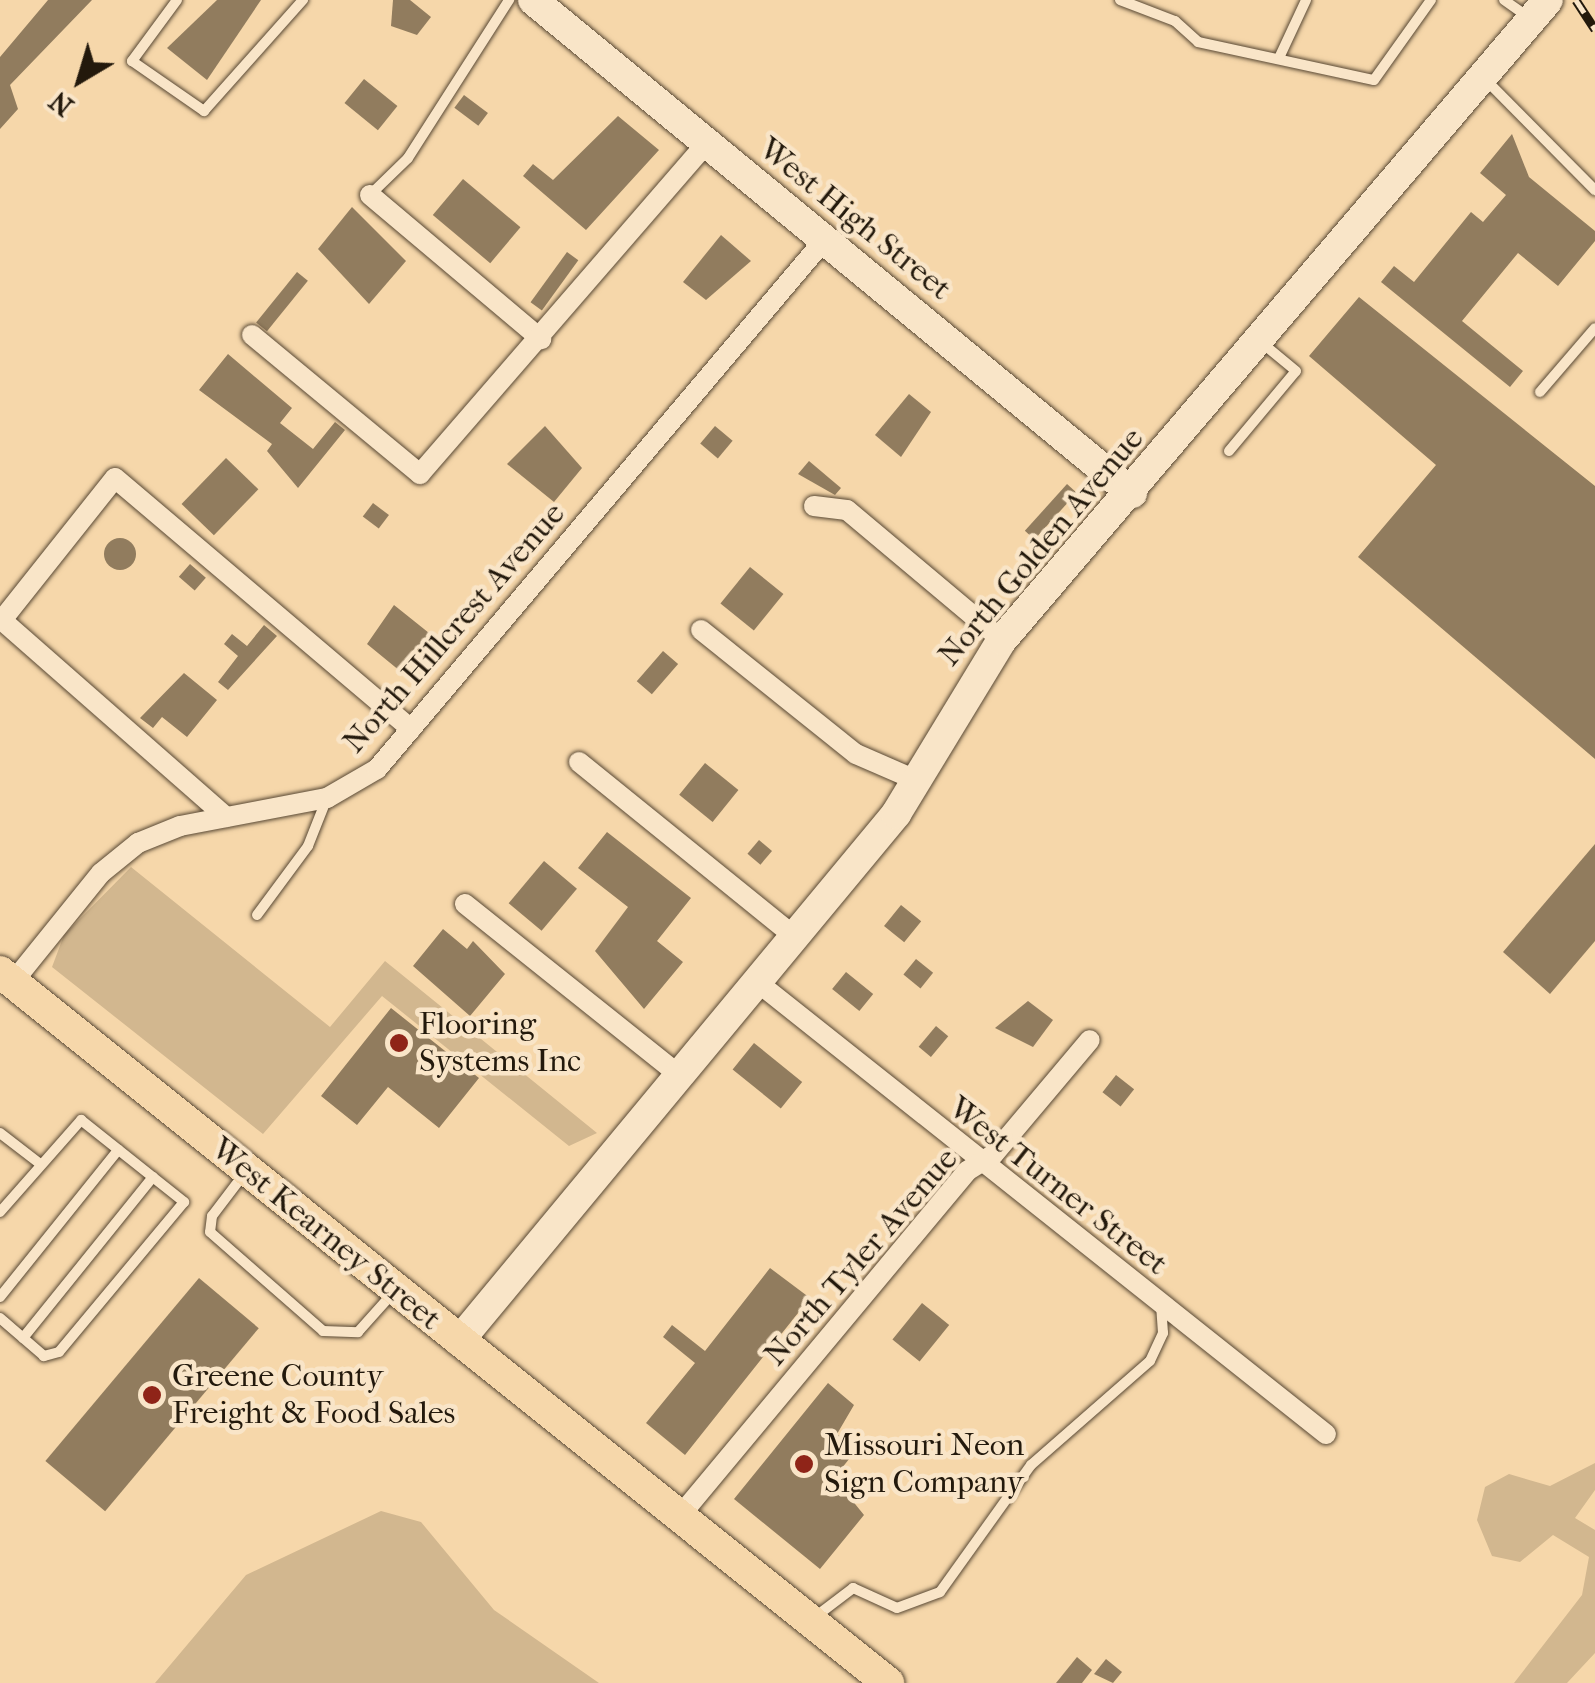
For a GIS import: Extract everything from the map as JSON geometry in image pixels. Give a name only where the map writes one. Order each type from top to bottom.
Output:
[{"type":"main road","name":"West Kearney Street","points":[[4,982],[246,1170],[888,1683]]},
{"type":"street","name":"West High Street","points":[[533,0],[1132,493]]},
{"type":"street","name":"North Golden Avenue","points":[[459,1341],[918,781],[1002,640],[1132,493],[1540,10]]},
{"type":"street","points":[[252,335],[420,474],[707,142]]},
{"type":"street","points":[[370,195],[540,338]]},
{"type":"street","name":"North Hillcrest Avenue","points":[[4,982],[125,852],[166,830],[327,798],[365,778],[411,729],[825,238]]},
{"type":"street","points":[[226,817],[2,620],[115,478],[411,729]]},
{"type":"street","points":[[814,506],[847,510],[1002,640]]},
{"type":"street","points":[[702,630],[856,754],[918,781]]},
{"type":"street","points":[[579,762],[794,935]]},
{"type":"street","points":[[466,904],[679,1075]]},
{"type":"street","name":"West Turner Street","points":[[756,981],[980,1164],[1326,1434]]},
{"type":"street","name":"North Tyler Avenue","points":[[680,1517],[1090,1040]]},
{"type":"lane","points":[[177,0],[132,61],[204,111],[303,0]]},
{"type":"lane","points":[[370,195],[408,158],[509,0]]},
{"type":"lane","points":[[1120,0],[1175,21],[1198,42],[1374,80],[1431,0]]},
{"type":"lane","points":[[1278,58],[1306,0]]},
{"type":"lane","points":[[1504,0],[1540,10]]},
{"type":"lane","points":[[1483,77],[1595,190]]},
{"type":"lane","points":[[1540,392],[1595,328]]},
{"type":"lane","points":[[1229,451],[1296,371],[1260,341]]},
{"type":"lane","points":[[257,915],[308,846],[327,798]]},
{"type":"lane","points":[[0,1212],[39,1163],[81,1120],[184,1202],[59,1352],[44,1356],[0,1318]]},
{"type":"lane","points":[[0,1150],[4,1136],[39,1163]]},
{"type":"lane","points":[[0,1297],[118,1150]]},
{"type":"lane","points":[[246,1170],[212,1216],[210,1232],[323,1331],[358,1332],[395,1289]]},
{"type":"lane","points":[[24,1338],[154,1177]]},
{"type":"lane","points":[[811,1622],[852,1588],[897,1608],[940,1592],[1031,1465],[1150,1361],[1163,1333],[1161,1305]]},
{"type":"shaded area","points":[[131,867],[330,1027],[385,961],[597,1133],[569,1146],[382,996],[263,1134],[52,967],[64,935]]},
{"type":"shaded area","points":[[1595,1463],[1595,1490],[1575,1518],[1595,1530],[1595,1653],[1567,1683],[1514,1683],[1582,1595],[1589,1557],[1553,1535],[1520,1562],[1492,1556],[1477,1520],[1485,1487],[1509,1474],[1550,1486]]},
{"type":"shaded area","points":[[381,1511],[421,1522],[494,1610],[599,1683],[155,1683],[246,1575]]},
{"type":"building","points":[[48,0],[92,0],[10,85],[18,109],[0,129],[0,57]]},
{"type":"building","points":[[217,0],[261,0],[207,80],[167,48]]},
{"type":"building","points":[[393,0],[410,0],[431,17],[417,35],[391,26]]},
{"type":"building","points":[[364,79],[397,106],[378,130],[344,103]]},
{"type":"building","points":[[464,95],[488,113],[478,126],[454,108]]},
{"type":"building","points":[[618,116],[659,150],[586,230],[523,176],[533,164],[553,180]]},
{"type":"building","points":[[1512,134],[1529,177],[1595,231],[1595,241],[1558,286],[1518,253],[1462,321],[1523,371],[1510,387],[1381,282],[1394,266],[1414,282],[1471,212],[1483,222],[1506,195],[1480,173]]},
{"type":"building","points":[[463,179],[520,227],[490,263],[433,215]]},
{"type":"building","points":[[352,207],[406,261],[369,304],[318,249]]},
{"type":"building","points":[[721,235],[751,261],[706,300],[683,282]]},
{"type":"building","points":[[567,252],[578,260],[542,310],[531,302]]},
{"type":"building","points":[[297,272],[308,281],[267,331],[256,323]]},
{"type":"building","points":[[1359,297],[1595,486],[1595,759],[1358,557],[1436,465],[1309,356]]},
{"type":"building","points":[[228,354],[292,408],[280,423],[313,449],[335,422],[345,430],[298,488],[267,451],[272,444],[199,390]]},
{"type":"building","points":[[909,394],[931,412],[901,457],[875,435]]},
{"type":"building","points":[[545,426],[582,468],[554,502],[507,464]]},
{"type":"building","points":[[715,426],[733,441],[718,458],[700,444]]},
{"type":"building","points":[[226,458],[258,489],[214,535],[182,504]]},
{"type":"building","points":[[809,461],[841,488],[835,495],[798,474]]},
{"type":"building","points":[[1067,484],[1077,493],[1035,540],[1025,531]]},
{"type":"building","points":[[373,503],[389,515],[379,529],[363,517]]},
{"type":"building","points":[[120,538],[131,543],[136,554],[131,565],[120,570],[109,565],[104,554],[109,543]]},
{"type":"building","points":[[190,564],[206,578],[195,591],[179,577]]},
{"type":"building","points":[[750,567],[783,594],[754,631],[720,604]]},
{"type":"building","points":[[394,605],[439,641],[430,652],[422,645],[400,671],[367,644]]},
{"type":"building","points":[[264,625],[277,636],[228,690],[218,682],[238,656],[224,644],[232,634],[247,646]]},
{"type":"building","points":[[663,651],[678,664],[652,694],[637,681]]},
{"type":"building","points":[[184,673],[217,700],[187,737],[162,717],[153,728],[140,718]]},
{"type":"building","points":[[705,763],[738,790],[713,822],[679,795]]},
{"type":"building","points":[[607,832],[691,898],[657,941],[683,962],[644,1009],[595,951],[628,907],[578,868]]},
{"type":"building","points":[[759,840],[772,851],[760,865],[747,854]]},
{"type":"building","points":[[1595,844],[1595,941],[1550,994],[1503,952]]},
{"type":"building","points":[[544,861],[577,889],[542,931],[509,903]]},
{"type":"building","points":[[901,905],[921,921],[904,942],[884,926]]},
{"type":"building","points":[[443,929],[467,949],[473,941],[505,974],[470,1016],[413,966]]},
{"type":"building","points":[[916,959],[933,973],[921,988],[903,975]]},
{"type":"building","points":[[846,972],[873,994],[859,1011],[832,989]]},
{"type":"building","points":[[1028,1001],[1053,1020],[1033,1047],[995,1028]]},
{"type":"building","name":"Flooring Systems Inc","points":[[391,1008],[479,1078],[439,1128],[388,1087],[357,1125],[321,1096]]},
{"type":"building","points":[[936,1026],[948,1036],[931,1057],[919,1047]]},
{"type":"building","points":[[754,1043],[802,1082],[781,1108],[733,1069]]},
{"type":"building","points":[[1116,1075],[1134,1089],[1121,1106],[1102,1092]]},
{"type":"building","points":[[770,1268],[810,1298],[685,1455],[646,1423],[695,1363],[663,1337],[672,1325],[705,1351]]},
{"type":"building","name":"Greene County Freight & Food Sales","points":[[199,1278],[259,1328],[105,1511],[45,1461]]},
{"type":"building","points":[[922,1303],[949,1325],[920,1362],[892,1340]]},
{"type":"building","name":"Missouri Neon Sign Company","points":[[828,1383],[854,1405],[837,1434],[857,1449],[834,1478],[864,1515],[820,1569],[734,1499]]},
{"type":"building","points":[[1077,1657],[1092,1670],[1082,1683],[1056,1683]]},
{"type":"building","points":[[1106,1659],[1122,1672],[1113,1683],[1094,1674]]},
{"type":"railway","points":[[1576,0],[1595,29]]},
{"type":"place","name":"Flooring Systems Inc","points":[[399,1043]]},
{"type":"place","name":"Greene County Freight & Food Sales","points":[[152,1395]]},
{"type":"place","name":"Missouri Neon Sign Company","points":[[804,1464]]}]
